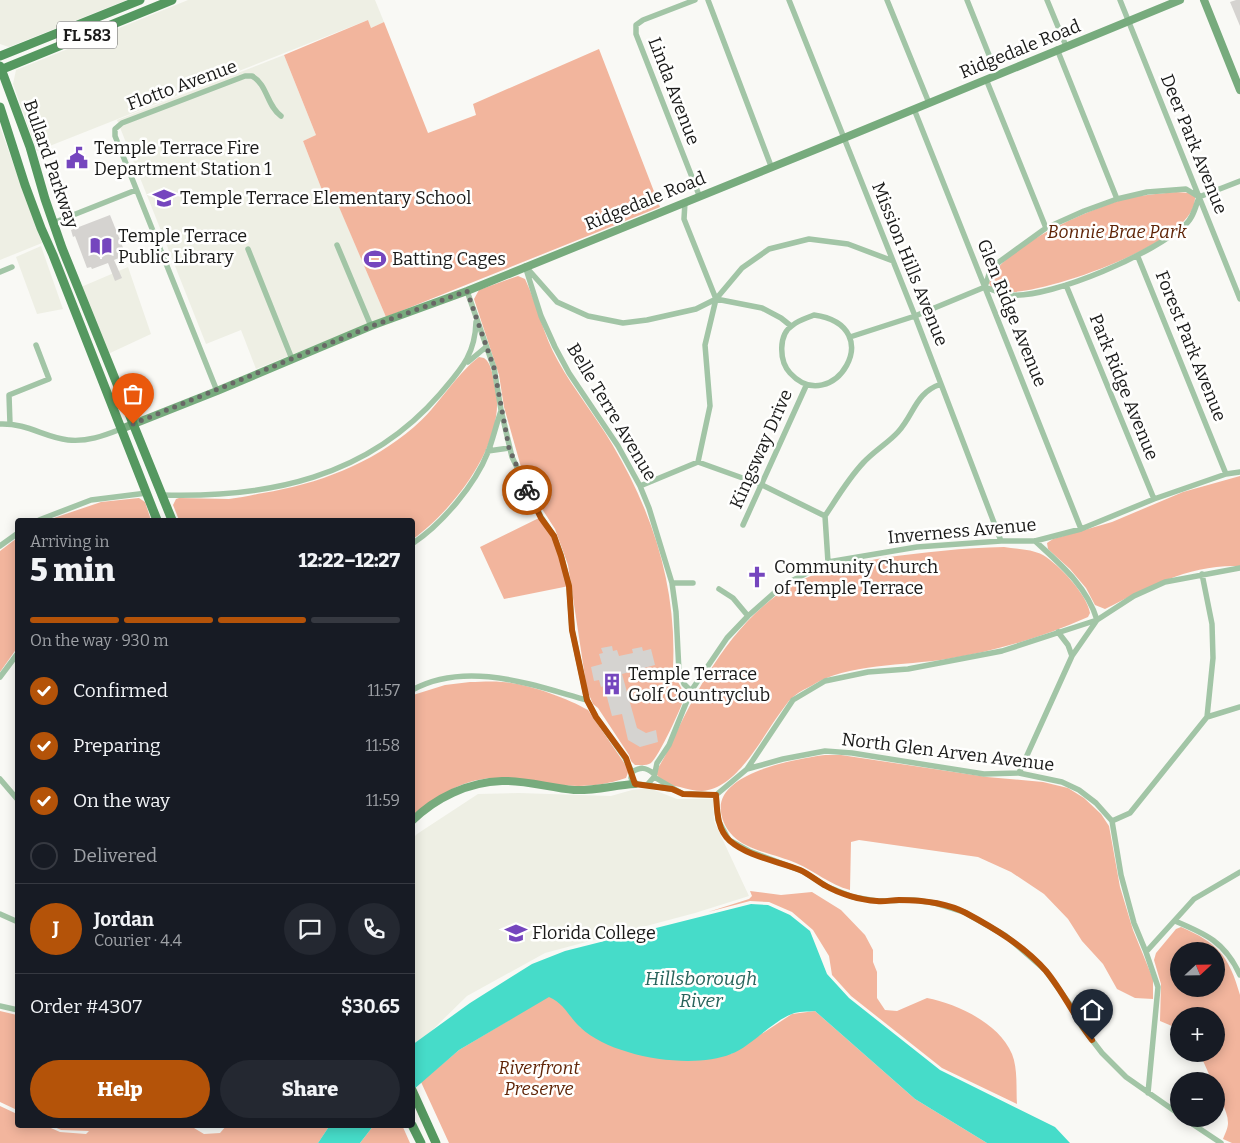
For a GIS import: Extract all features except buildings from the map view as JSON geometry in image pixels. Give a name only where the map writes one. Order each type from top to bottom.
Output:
[{"type":"main road","name":"FL 583","points":[[0,56],[140,0]]},
{"type":"main road","points":[[110,25],[117,17],[157,0]]},
{"type":"main road","name":"FL 583","points":[[0,68],[172,0]]},
{"type":"main road","name":"Bullard Parkway","points":[[0,68],[30,147],[53,223],[171,518]]},
{"type":"main road","name":"Bullard Parkway","points":[[0,107],[41,228],[54,255],[156,518]]},
{"type":"main road","points":[[415,1096],[436,1143]]},
{"type":"main road","points":[[414,1128],[421,1143]]},
{"type":"street","points":[[678,3],[695,0]]},
{"type":"street","points":[[708,0],[771,166]]},
{"type":"street","name":"Mission Hills Avenue","points":[[789,0],[915,316],[1001,541]]},
{"type":"street","points":[[887,0],[929,103]]},
{"type":"street","points":[[967,0],[996,74]]},
{"type":"street","points":[[1047,0],[1066,46]]},
{"type":"street","name":"Deer Park Avenue","points":[[1120,0],[1240,299]]},
{"type":"street","name":"Ridgedale Road","points":[[121,429],[218,391],[372,326],[467,291],[1180,0]]},
{"type":"street","points":[[1204,0],[1240,90]]},
{"type":"street","name":"Linda Avenue","points":[[678,3],[636,25],[636,34],[699,195]]},
{"type":"street","points":[[1057,49],[1117,199]]},
{"type":"street","name":"Flotto Avenue","points":[[218,391],[136,190],[115,136],[115,130],[122,123],[245,76],[252,76],[263,85],[273,110],[281,116]]},
{"type":"street","points":[[986,79],[1046,228]]},
{"type":"street","name":"Glen Ridge Avenue","points":[[914,109],[1081,529]]},
{"type":"street","points":[[1199,197],[1240,181]]},
{"type":"street","points":[[985,287],[990,272],[1000,262],[1046,228],[1117,199],[1147,192],[1186,189],[1199,197]]},
{"type":"street","points":[[53,223],[136,190]]},
{"type":"street","points":[[850,337],[915,316],[985,287],[1012,295],[1066,285],[1138,257],[1187,224],[1195,210],[1199,197]]},
{"type":"street","points":[[685,202],[684,219],[716,299],[705,345],[710,406],[698,462]]},
{"type":"street","points":[[525,266],[557,302],[588,316],[623,323],[647,320],[696,308],[716,299],[742,268],[769,249],[809,239],[848,244],[893,262]]},
{"type":"street","points":[[337,244],[372,326]]},
{"type":"street","points":[[248,249],[292,359]]},
{"type":"street","name":"Forest Park Avenue","points":[[1138,257],[1226,474]]},
{"type":"street","name":"Belle Terre Avenue","points":[[525,266],[541,316],[555,347],[569,373],[618,446],[640,486],[657,532],[672,583],[676,612],[679,672],[684,684],[691,691]]},
{"type":"street","points":[[0,272],[12,267]]},
{"type":"street","name":"Park Ridge Avenue","points":[[1066,285],[1154,499]]},
{"type":"street","points":[[467,291],[494,368],[509,448],[541,518],[554,536],[561,556],[569,586],[572,630],[587,700],[596,717],[626,758],[639,768],[646,768],[657,763]]},
{"type":"street","points":[[716,299],[762,308],[781,318],[791,326]]},
{"type":"street","points":[[814,315],[839,322],[850,337],[851,356],[846,370],[835,379],[823,384],[806,386],[795,379],[784,367],[781,350],[791,326],[814,315]]},
{"type":"street","points":[[466,364],[476,336],[476,319]]},
{"type":"street","points":[[10,424],[9,395],[49,379],[36,345]]},
{"type":"street","points":[[162,495],[241,492],[301,482],[329,473],[382,446],[412,424],[466,364],[486,347]]},
{"type":"street","points":[[828,562],[825,516],[849,478],[864,461],[897,433],[922,394],[929,388],[941,384]]},
{"type":"street","name":"Kingsway Drive","points":[[743,525],[806,386]]},
{"type":"street","points":[[415,542],[427,534],[445,515],[473,479],[488,451],[501,410]]},
{"type":"street","points":[[0,424],[31,428],[67,440],[90,440],[121,429]]},
{"type":"street","points":[[488,451],[509,448]]},
{"type":"street","points":[[640,486],[698,462],[762,485],[825,516]]},
{"type":"street","name":"Inverness Avenue","points":[[647,785],[668,745],[691,691],[727,638],[748,616],[782,586],[828,562],[917,547],[1001,541],[1035,541],[1081,529],[1154,499],[1226,474],[1240,472]]},
{"type":"street","points":[[44,518],[91,500],[147,493]]},
{"type":"street","points":[[0,546],[15,535]]},
{"type":"street","points":[[1035,541],[1070,574],[1085,592],[1093,606],[1097,620]]},
{"type":"street","points":[[747,769],[793,700],[825,680],[868,672],[908,669],[1002,651],[1097,620],[1134,596],[1165,582],[1240,568]]},
{"type":"street","points":[[1148,1094],[1158,987],[1134,923],[1124,885],[1112,821],[1130,812],[1206,717],[1213,658],[1212,624],[1202,574]]},
{"type":"street","points":[[672,583],[694,583]]},
{"type":"street","points":[[720,589],[733,598],[748,616]]},
{"type":"street","points":[[1019,773],[1072,656],[1097,620]]},
{"type":"street","points":[[1058,632],[1068,645],[1072,656]]},
{"type":"street","points":[[0,677],[15,657]]},
{"type":"street","points":[[415,689],[449,678],[483,677],[516,680],[587,700]]},
{"type":"street","points":[[1206,717],[1240,707]]},
{"type":"street","name":"North Glen Arven Avenue","points":[[716,795],[747,769],[782,759],[825,751],[852,753],[984,774],[1019,773],[1062,782],[1079,790],[1096,803],[1112,821]]},
{"type":"street","points":[[626,758],[633,778],[647,785],[672,789]]},
{"type":"street","points":[[415,818],[424,810],[448,795],[472,786],[501,781],[576,790],[601,789],[633,778],[639,768]]},
{"type":"street","points":[[646,768],[672,789],[683,794],[716,795],[718,820],[729,840],[748,851],[802,871],[828,887],[853,897],[876,901],[914,900],[935,903],[964,912],[1006,936],[1045,970],[1102,1053],[1148,1094],[1170,1108]]},
{"type":"street","points":[[0,779],[15,796]]},
{"type":"street","points":[[1146,952],[1194,899],[1240,872]]},
{"type":"street","points":[[1,916],[15,921]]},
{"type":"street","points":[[1175,921],[1207,935],[1232,958],[1240,975]]},
{"type":"street","points":[[0,1006],[15,1009]]},
{"type":"street","points":[[1197,1127],[1221,1143]]},
{"type":"shaded area","points":[[0,0],[127,0],[9,47],[0,44]]},
{"type":"shaded area","points":[[188,0],[375,0],[384,22],[371,28],[368,20],[37,151],[13,84],[16,70]]},
{"type":"shaded area","points":[[284,55],[316,135],[303,141],[327,203],[336,199],[386,317],[256,369],[241,330],[206,344],[117,120]]},
{"type":"shaded area","points":[[0,127],[42,243],[0,260]]},
{"type":"shaded area","points":[[41,246],[63,309],[37,314],[16,257]]},
{"type":"shaded area","points":[[128,267],[151,334],[108,354],[81,287]]},
{"type":"shaded area","name":"Florida College","points":[[649,788],[677,799],[713,799],[714,821],[749,896],[695,913],[545,953],[467,996],[415,1047],[415,836],[478,794],[519,793],[611,796],[632,790]]},
{"type":"green space","points":[[368,20],[371,28],[384,22],[428,133],[476,115],[473,104],[599,49],[660,207],[386,317],[336,200],[327,203],[303,141],[316,135],[284,55]]},
{"type":"green space","name":"Bonnie Brae Park","points":[[1176,192],[1190,193],[1195,197],[1189,214],[1173,231],[1149,247],[1120,261],[1088,273],[1059,283],[1033,289],[1014,292],[1005,291],[991,287],[989,283],[996,270],[1008,258],[1025,245],[1063,223],[1122,200]]},
{"type":"green space","points":[[518,276],[525,279],[548,341],[558,361],[627,470],[650,524],[659,552],[671,609],[673,668],[685,695],[664,742],[648,765],[635,765],[631,761],[598,708],[593,704],[587,690],[568,565],[555,529],[533,495],[521,467],[504,407],[499,375],[474,299],[479,290]]},
{"type":"green space","points":[[479,357],[484,358],[490,365],[494,381],[497,403],[494,425],[487,448],[476,470],[462,491],[446,510],[415,537],[415,518],[178,518],[173,505],[176,499],[179,498],[229,499],[284,489],[324,478],[362,462],[380,452],[423,419],[470,364]]},
{"type":"green space","points":[[1240,476],[1240,566],[1204,569],[1170,578],[1105,609],[1095,605],[1086,588],[1070,569],[1048,549],[1047,543],[1053,539],[1112,522],[1183,492]]},
{"type":"green space","points":[[139,498],[145,502],[150,518],[54,518],[101,502]]},
{"type":"green space","points":[[541,517],[554,536],[569,586],[504,599],[480,547]]},
{"type":"green space","points":[[15,540],[15,651],[0,672],[0,551]]},
{"type":"green space","points":[[1004,547],[1034,552],[1043,555],[1049,560],[1064,573],[1084,597],[1090,613],[1088,617],[1037,637],[983,652],[947,659],[859,669],[825,679],[796,694],[737,772],[715,788],[702,791],[688,789],[663,781],[656,773],[688,708],[715,662],[748,621],[767,603],[789,587],[823,571],[871,560],[974,548]]},
{"type":"green space","points":[[470,682],[512,683],[534,688],[579,705],[588,710],[629,770],[626,778],[587,786],[500,778],[481,779],[459,786],[415,814],[415,694],[445,685]]},
{"type":"green space","points":[[825,755],[841,755],[987,777],[1043,782],[1068,788],[1084,798],[1101,814],[1109,826],[1120,887],[1133,930],[1153,979],[1153,999],[1135,998],[1117,989],[1103,964],[1082,941],[1068,919],[1044,894],[1011,872],[978,857],[859,840],[851,842],[850,890],[836,885],[796,863],[746,845],[731,834],[721,812],[723,798],[731,787],[744,777],[760,770],[778,764]]},
{"type":"green space","points":[[750,891],[781,895],[812,892],[841,910],[865,935],[873,950],[873,962],[877,972],[877,998],[885,1010],[897,1011],[927,998],[964,1010],[987,1024],[1006,1043],[1012,1054],[1016,1072],[1017,1104],[942,1068],[851,996],[832,975],[829,956],[813,930],[792,912],[769,902],[750,901],[708,912],[749,899],[752,896]]},
{"type":"green space","points":[[1181,927],[1208,942],[1170,942],[1170,998],[1225,998],[1225,960],[1231,970],[1240,995],[1240,1143],[1232,1143],[1223,1139],[1228,1125],[1225,1110],[1225,1072],[1208,1072],[1204,1062],[1225,1062],[1225,1007],[1170,1007],[1170,1025],[1160,1021],[1161,984],[1154,960],[1156,953],[1176,929]]},
{"type":"green space","name":"Riverfront Preserve","points":[[549,996],[559,1001],[581,1028],[731,1054],[792,1014],[815,1011],[915,1099],[987,1143],[449,1143],[421,1082],[459,1050]]},
{"type":"green space","points":[[0,1011],[15,1015],[15,1109],[0,1102]]},
{"type":"green space","points":[[0,1106],[15,1113],[15,1128],[51,1128],[60,1132],[86,1134],[89,1131],[61,1130],[57,1128],[194,1128],[204,1134],[220,1133],[224,1128],[328,1128],[318,1143],[0,1143]]},
{"type":"green space","points":[[372,1128],[403,1128],[410,1143],[360,1143]]},
{"type":"water","name":"Hillsborough River","points":[[751,904],[768,905],[790,915],[810,931],[827,974],[849,998],[940,1070],[1055,1127],[1070,1143],[987,1143],[915,1099],[815,1011],[797,1012],[784,1018],[746,1046],[731,1054],[715,1059],[675,1060],[653,1058],[612,1047],[581,1028],[559,1003],[549,997],[459,1050],[415,1088],[415,1043],[470,1003],[532,964],[565,951]]},
{"type":"water","points":[[328,1128],[372,1128],[360,1143],[318,1143]]},
{"type":"way so far","points":[[133,424],[218,391],[372,326],[467,291],[494,368],[509,448],[527,490]]},
{"type":"place","name":"Temple Terrace Fire Department Station 1","points":[[77,158]]},
{"type":"place","name":"Temple Terrace Elementary School","points":[[164,198]]},
{"type":"place","name":"Temple Terrace Public Library","points":[[101,246]]},
{"type":"place","name":"Batting Cages","points":[[375,259]]},
{"type":"place","name":"Community Church of Temple Terrace","points":[[757,577]]},
{"type":"place","name":"Temple Terrace Golf Countryclub","points":[[612,684]]},
{"type":"place","name":"Florida College","points":[[516,933]]},
{"type":"route","points":[[527,490],[541,518],[554,536],[566,572],[569,586],[572,630],[587,700],[596,717],[626,758],[635,784],[672,789],[683,794],[716,795],[718,820],[729,840],[748,851],[802,871],[840,892],[853,897],[876,901],[914,900],[935,903],[964,912],[1006,936],[1045,970],[1069,1003],[1082,1027],[1092,1040]]}]
